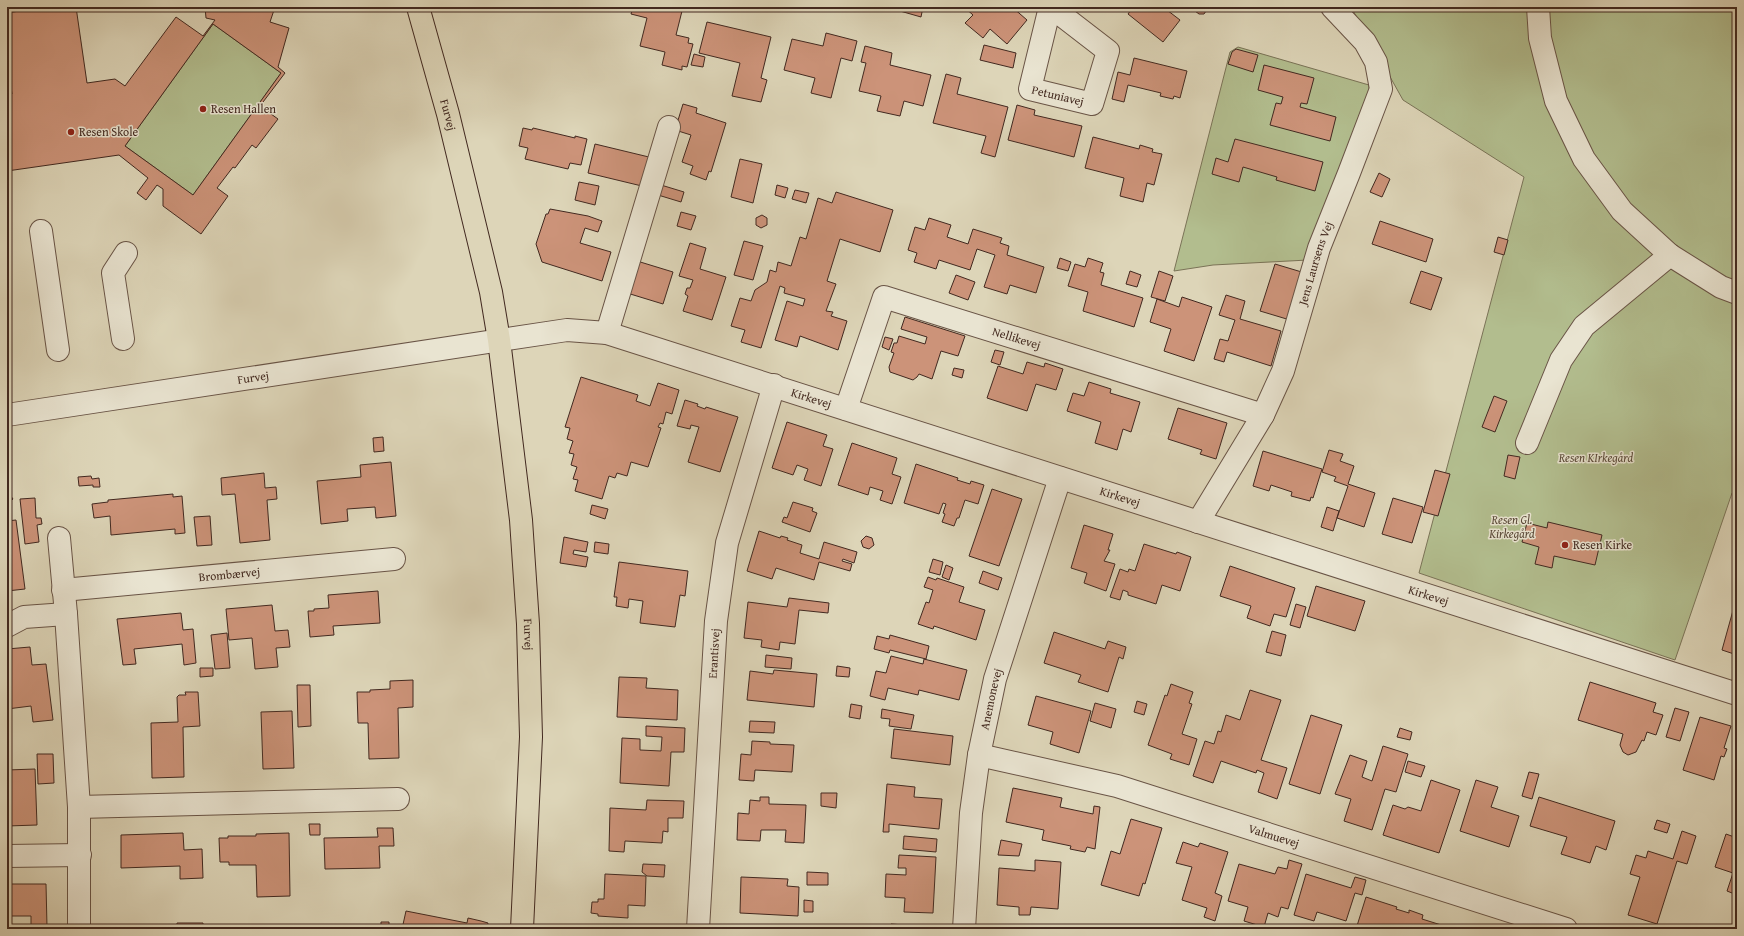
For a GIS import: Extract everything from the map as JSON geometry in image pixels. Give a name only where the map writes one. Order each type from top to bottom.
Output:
[{"type":"main road","name":"Furvej","points":[[418,7],[448,114],[490,292],[499,340],[520,520],[528,624],[531,736],[522,929]]},
{"type":"street","name":"Jens Laursens Vej","points":[[1198,522],[1263,414],[1283,370],[1319,248],[1350,173],[1381,89],[1376,62],[1365,42],[1332,7]]},
{"type":"street","points":[[1538,7],[1540,38],[1556,101],[1584,159],[1622,211],[1670,255],[1721,287],[1737,293]]},
{"type":"street","points":[[607,333],[669,127]]},
{"type":"street","points":[[40,231],[58,350]]},
{"type":"street","points":[[122,339],[112,273],[126,253]]},
{"type":"street","points":[[1527,443],[1561,360],[1584,326],[1670,255]]},
{"type":"street","name":"Nellikevej","points":[[846,409],[884,297],[1263,414]]},
{"type":"street","name":"Kirkevej","points":[[499,340],[567,330],[607,333],[1737,694]]},
{"type":"street","name":"Furvej","points":[[7,415],[499,340]]},
{"type":"street","name":"Erantisvej","points":[[698,929],[717,614],[728,542],[774,386]]},
{"type":"street","name":"Anemonevej","points":[[964,929],[971,813],[979,755],[995,679],[1060,478]]},
{"type":"street","points":[[59,538],[66,614],[79,807],[80,855],[78,929]]},
{"type":"street","name":"Brombærvej","points":[[63,590],[394,559]]},
{"type":"street","points":[[7,626],[24,617],[66,614]]},
{"type":"street","name":"Valmuevej","points":[[979,755],[1117,786],[1566,929]]},
{"type":"street","points":[[79,807],[398,799]]},
{"type":"street","points":[[7,856],[80,855]]},
{"type":"green space","name":"Resen KIrkegård","points":[[1351,7],[1737,7],[1737,494],[1732,493],[1675,660],[1419,573],[1524,177],[1403,100]]},
{"type":"green space","name":"Resen Hallen","points":[[213,24],[281,73],[193,195],[125,146]]},
{"type":"green space","points":[[1238,47],[1369,85],[1369,95],[1308,260],[1213,265],[1174,271],[1230,52]]},
{"type":"building","name":"Resen Skole","points":[[31,7],[76,7],[87,83],[115,79],[125,86],[176,17],[203,36],[215,20],[206,18],[205,7],[275,7],[270,22],[289,28],[278,67],[285,73],[260,106],[278,119],[256,148],[252,145],[235,168],[233,167],[217,188],[228,196],[201,234],[163,206],[163,189],[157,185],[146,200],[137,193],[148,178],[119,155],[7,171],[7,95],[12,94],[7,58],[7,13],[32,9]],"holes":[[[213,24],[281,73],[193,195],[125,146]]]},
{"type":"building","points":[[633,7],[683,7],[676,35],[689,38],[688,43],[693,44],[687,67],[682,66],[682,70],[662,65],[665,52],[640,46],[647,18],[631,14]]},
{"type":"building","points":[[901,7],[923,7],[921,17],[900,11]]},
{"type":"building","points":[[964,7],[1012,7],[1027,20],[1007,44],[990,29],[983,38],[965,23],[973,15]]},
{"type":"building","points":[[1133,7],[1163,7],[1180,20],[1163,42],[1128,14]]},
{"type":"building","points":[[1194,7],[1208,8],[1204,14],[1199,14],[1195,11]]},
{"type":"building","points":[[707,22],[771,37],[761,78],[767,80],[761,102],[732,96],[740,63],[699,53]]},
{"type":"building","points":[[826,33],[857,41],[852,61],[841,58],[831,98],[811,93],[815,78],[784,70],[792,39],[823,46]]},
{"type":"building","points":[[984,45],[1016,53],[1013,68],[980,60]]},
{"type":"building","points":[[865,46],[892,53],[890,65],[931,75],[923,106],[904,101],[900,116],[877,111],[881,96],[859,91],[866,63],[861,62]]},
{"type":"building","points":[[1236,49],[1258,55],[1253,72],[1228,64],[1232,52]]},
{"type":"building","points":[[694,54],[705,57],[703,67],[691,65]]},
{"type":"building","points":[[1134,58],[1187,71],[1180,98],[1174,96],[1173,99],[1160,96],[1161,93],[1128,85],[1124,102],[1112,99],[1118,72],[1130,75]]},
{"type":"building","points":[[1264,65],[1314,78],[1307,104],[1301,103],[1300,107],[1336,117],[1330,141],[1270,125],[1276,103],[1281,104],[1283,97],[1258,90]]},
{"type":"building","points":[[946,74],[961,78],[957,94],[1008,107],[995,157],[981,153],[986,136],[933,123]]},
{"type":"building","points":[[683,104],[697,108],[696,113],[726,123],[711,172],[709,171],[706,180],[690,174],[693,166],[682,162],[691,135],[675,130]]},
{"type":"building","points":[[1017,105],[1035,110],[1034,115],[1082,126],[1074,157],[1008,140]]},
{"type":"building","points":[[523,128],[532,130],[533,128],[575,138],[575,136],[587,139],[581,165],[570,163],[568,169],[525,159],[528,148],[519,146]]},
{"type":"building","points":[[1093,137],[1139,149],[1140,145],[1153,149],[1152,152],[1162,154],[1154,185],[1147,183],[1143,202],[1120,196],[1124,178],[1085,168]]},
{"type":"building","points":[[1235,139],[1323,162],[1315,191],[1276,180],[1277,177],[1243,167],[1239,182],[1212,174],[1216,158],[1228,162]]},
{"type":"building","points":[[595,144],[653,158],[646,187],[588,173]]},
{"type":"building","points":[[740,159],[762,164],[753,203],[731,197]]},
{"type":"building","points":[[1379,173],[1390,179],[1382,197],[1370,192]]},
{"type":"building","points":[[579,182],[599,186],[595,205],[575,200]]},
{"type":"building","points":[[661,185],[684,192],[681,202],[658,195]]},
{"type":"building","points":[[777,185],[788,188],[785,198],[775,195]]},
{"type":"building","points":[[795,190],[809,193],[806,203],[792,199]]},
{"type":"building","points":[[836,192],[893,210],[880,252],[840,239],[827,281],[836,284],[826,311],[833,312],[831,316],[847,321],[838,350],[800,336],[797,347],[775,340],[787,301],[803,306],[805,299],[784,293],[785,288],[780,286],[761,348],[741,342],[745,330],[731,326],[740,298],[751,301],[755,290],[767,282],[770,270],[776,272],[778,262],[791,266],[800,237],[806,239],[818,198],[832,203]]},
{"type":"building","points":[[550,209],[588,216],[602,221],[598,232],[585,228],[580,243],[611,252],[602,281],[542,262],[536,244],[546,214],[548,214]]},
{"type":"building","points":[[681,212],[696,216],[691,230],[677,226]]},
{"type":"building","points":[[762,215],[767,218],[767,225],[761,228],[756,225],[756,218]]},
{"type":"building","points":[[929,218],[951,225],[947,237],[968,244],[973,229],[1002,238],[1000,243],[1009,246],[1007,255],[1044,267],[1036,293],[1010,285],[1007,294],[984,287],[995,255],[977,249],[970,270],[939,260],[936,269],[914,262],[917,253],[908,250],[915,227],[925,230]]},
{"type":"building","points":[[1380,221],[1433,239],[1426,262],[1372,244]]},
{"type":"building","points":[[1498,237],[1508,240],[1504,255],[1494,252]]},
{"type":"building","points":[[744,241],[763,246],[753,280],[734,275]]},
{"type":"building","points":[[690,243],[706,248],[700,269],[726,277],[712,320],[683,311],[688,296],[685,294],[687,288],[690,288],[693,280],[679,276]]},
{"type":"building","points":[[1060,258],[1071,262],[1068,271],[1057,268]]},
{"type":"building","points":[[1088,258],[1103,263],[1100,272],[1104,273],[1101,285],[1143,298],[1134,327],[1083,311],[1088,292],[1068,286],[1075,264],[1085,267]]},
{"type":"building","points":[[637,261],[673,272],[663,304],[627,293]]},
{"type":"building","points":[[1275,264],[1305,273],[1290,320],[1260,311]]},
{"type":"building","points":[[1130,271],[1141,275],[1137,287],[1126,284]]},
{"type":"building","points":[[1159,271],[1173,276],[1165,301],[1151,297]]},
{"type":"building","points":[[1421,271],[1442,278],[1431,310],[1410,303]]},
{"type":"building","points":[[956,275],[975,282],[968,300],[949,293]]},
{"type":"building","points":[[1226,295],[1245,301],[1240,319],[1281,331],[1271,366],[1227,352],[1224,362],[1214,359],[1220,339],[1228,341],[1235,320],[1219,315]]},
{"type":"building","points":[[1182,297],[1212,307],[1194,361],[1164,351],[1171,329],[1150,322],[1157,299],[1179,307]]},
{"type":"building","points":[[905,317],[965,336],[958,356],[941,351],[932,379],[919,374],[913,380],[890,372],[889,367],[894,353],[891,352],[894,343],[897,343],[899,336],[925,344],[927,337],[901,329]]},
{"type":"building","points":[[885,337],[893,339],[889,350],[882,347]]},
{"type":"building","points":[[995,350],[1004,352],[1000,365],[991,362]]},
{"type":"building","points":[[1027,362],[1044,367],[1045,363],[1063,369],[1056,390],[1036,384],[1027,411],[987,398],[998,366],[1023,374]]},
{"type":"building","points":[[954,368],[964,370],[962,378],[952,375]]},
{"type":"building","points":[[581,377],[638,395],[636,401],[650,406],[658,383],[679,390],[672,414],[666,412],[663,424],[660,423],[658,427],[661,428],[648,467],[631,462],[627,476],[617,473],[615,478],[609,476],[602,499],[575,491],[578,480],[573,479],[577,467],[571,465],[574,454],[569,453],[573,441],[567,439],[570,428],[565,427]]},
{"type":"building","points":[[1089,382],[1111,389],[1110,393],[1140,402],[1131,432],[1123,429],[1117,450],[1095,443],[1101,422],[1067,411],[1073,393],[1084,396]]},
{"type":"building","points":[[1494,396],[1507,401],[1495,432],[1482,427]]},
{"type":"building","points":[[685,400],[698,404],[697,406],[705,409],[706,407],[738,417],[720,472],[688,462],[699,427],[691,425],[690,429],[677,426]]},
{"type":"building","points":[[1178,408],[1227,423],[1216,459],[1200,454],[1202,450],[1168,439]]},
{"type":"building","points":[[787,422],[827,435],[823,446],[833,449],[821,486],[804,480],[808,469],[797,465],[793,475],[772,468]]},
{"type":"building","points":[[383,437],[384,451],[374,452],[373,438]]},
{"type":"building","points":[[852,443],[897,458],[892,474],[901,477],[892,504],[880,500],[883,491],[870,487],[868,495],[838,485]]},
{"type":"building","points":[[1329,450],[1343,454],[1340,461],[1354,466],[1348,484],[1375,493],[1364,527],[1337,518],[1348,486],[1334,481],[1336,477],[1322,472]]},
{"type":"building","points":[[1263,451],[1322,469],[1313,498],[1311,497],[1310,501],[1291,496],[1292,492],[1271,485],[1269,491],[1253,486]]},
{"type":"building","points":[[1508,455],[1520,457],[1515,479],[1504,476]]},
{"type":"building","points":[[391,462],[396,516],[376,518],[375,507],[347,509],[348,521],[321,524],[317,481],[361,477],[360,465]]},
{"type":"building","points":[[916,464],[958,478],[957,480],[970,484],[971,481],[984,485],[978,504],[965,500],[959,518],[957,518],[954,526],[942,522],[946,504],[943,503],[939,514],[904,503]]},
{"type":"building","points":[[1435,470],[1450,474],[1438,516],[1423,512]]},
{"type":"building","points":[[264,473],[265,488],[276,487],[277,499],[267,500],[270,540],[240,543],[235,494],[222,495],[221,478]]},
{"type":"building","points":[[91,476],[92,479],[99,478],[100,487],[93,487],[93,485],[79,486],[78,477]]},
{"type":"building","points":[[992,489],[1022,499],[999,566],[969,556]]},
{"type":"building","points":[[7,491],[13,499],[7,504]]},
{"type":"building","points":[[173,494],[173,497],[182,496],[185,533],[175,534],[175,529],[111,535],[110,516],[94,518],[92,504],[108,502],[108,500]]},
{"type":"building","points":[[35,498],[36,518],[41,518],[42,524],[37,525],[39,542],[25,544],[20,499]]},
{"type":"building","points":[[1393,498],[1423,507],[1412,543],[1382,534]]},
{"type":"building","points":[[793,502],[813,508],[812,511],[817,513],[810,532],[782,522],[784,517],[787,518]]},
{"type":"building","points":[[592,505],[608,509],[605,519],[590,514]]},
{"type":"building","points":[[1327,507],[1339,511],[1333,531],[1321,527]]},
{"type":"building","points":[[210,516],[212,545],[197,546],[194,517]]},
{"type":"building","points":[[16,520],[25,589],[7,591],[7,521]]},
{"type":"building","name":"Resen Kirke","points":[[1548,522],[1602,535],[1595,565],[1554,556],[1552,568],[1535,564],[1539,547],[1522,542],[1527,523],[1547,528]]},
{"type":"building","points":[[1084,525],[1113,534],[1108,550],[1110,550],[1104,561],[1115,564],[1106,591],[1084,583],[1087,573],[1071,568]]},
{"type":"building","points":[[759,531],[780,538],[781,536],[788,538],[787,540],[802,545],[800,553],[819,559],[824,542],[857,552],[854,563],[843,559],[842,561],[852,564],[850,571],[819,562],[814,580],[776,568],[772,579],[747,571]]},
{"type":"building","points":[[866,536],[872,538],[874,545],[869,549],[863,547],[861,541]]},
{"type":"building","points":[[564,537],[588,542],[586,552],[574,550],[573,554],[588,557],[586,567],[560,563]]},
{"type":"building","points":[[595,542],[609,544],[608,554],[594,552]]},
{"type":"building","points":[[1144,544],[1191,557],[1180,591],[1162,585],[1156,604],[1128,595],[1128,592],[1123,590],[1120,600],[1110,597],[1120,569],[1128,572],[1129,569],[1135,571]]},
{"type":"building","points":[[933,559],[943,562],[940,575],[929,572]]},
{"type":"building","points":[[619,562],[688,571],[685,596],[680,595],[675,627],[640,623],[643,601],[629,599],[628,608],[616,606],[617,597],[614,597]]},
{"type":"building","points":[[946,565],[953,568],[949,580],[942,577]]},
{"type":"building","points":[[1230,566],[1295,588],[1286,617],[1274,614],[1270,626],[1247,618],[1251,606],[1220,596]]},
{"type":"building","points":[[983,571],[1002,578],[998,590],[979,583]]},
{"type":"building","points":[[928,577],[936,580],[937,578],[964,587],[959,602],[985,610],[976,640],[934,626],[933,629],[918,624],[926,602],[929,603],[933,590],[924,587]]},
{"type":"building","points":[[1316,586],[1365,601],[1355,631],[1307,616]]},
{"type":"building","points":[[378,591],[380,623],[333,626],[334,635],[310,637],[308,611],[329,608],[328,595]]},
{"type":"building","points":[[1737,596],[1737,655],[1722,650]]},
{"type":"building","points":[[789,598],[829,603],[828,613],[799,610],[795,644],[780,642],[779,650],[761,647],[762,640],[744,638],[748,602],[787,607]]},
{"type":"building","points":[[1296,604],[1306,607],[1300,628],[1290,625]]},
{"type":"building","points":[[272,605],[275,631],[288,630],[290,647],[276,648],[278,667],[255,669],[252,638],[229,640],[226,609]]},
{"type":"building","points":[[181,613],[183,630],[193,629],[196,663],[184,665],[182,644],[134,649],[136,664],[123,665],[117,619]]},
{"type":"building","points":[[1272,631],[1286,635],[1281,656],[1266,652]]},
{"type":"building","points":[[1054,632],[1105,649],[1108,641],[1126,647],[1123,659],[1119,657],[1108,692],[1078,682],[1081,675],[1044,663]]},
{"type":"building","points":[[227,633],[230,668],[215,669],[211,635]]},
{"type":"building","points":[[890,635],[929,646],[926,659],[890,650],[889,653],[874,649],[877,636],[889,639]]},
{"type":"building","points":[[30,647],[32,665],[46,664],[53,720],[33,722],[31,706],[7,709],[7,649]]},
{"type":"building","points":[[766,655],[792,658],[791,669],[765,667]]},
{"type":"building","points":[[891,656],[923,664],[924,659],[967,670],[959,700],[919,690],[918,695],[888,688],[885,700],[870,696],[876,671],[886,673]]},
{"type":"building","points":[[837,666],[850,668],[849,677],[836,676]]},
{"type":"building","points":[[200,668],[213,668],[213,676],[200,677]]},
{"type":"building","points":[[774,670],[817,674],[814,707],[747,700],[750,671],[773,674]]},
{"type":"building","points":[[619,677],[647,678],[646,688],[678,690],[677,720],[617,717]]},
{"type":"building","points":[[413,680],[413,707],[398,708],[399,758],[369,759],[368,723],[358,723],[357,692],[390,689],[390,681]]},
{"type":"building","points":[[1590,682],[1656,703],[1653,712],[1663,715],[1656,735],[1647,732],[1644,741],[1642,740],[1636,752],[1628,755],[1623,752],[1620,745],[1623,734],[1578,720]]},
{"type":"building","points":[[1171,684],[1193,692],[1189,703],[1192,704],[1182,734],[1197,739],[1189,765],[1170,759],[1172,754],[1148,745],[1165,695],[1167,696]]},
{"type":"building","points":[[297,685],[310,685],[311,726],[298,727]]},
{"type":"building","points":[[1250,690],[1281,700],[1261,760],[1287,768],[1277,799],[1258,792],[1264,773],[1257,770],[1256,773],[1221,761],[1213,783],[1193,776],[1205,741],[1214,744],[1218,731],[1221,732],[1226,715],[1240,720]]},
{"type":"building","points":[[185,692],[198,692],[200,726],[183,727],[184,777],[152,778],[151,723],[178,722],[177,697],[179,695],[186,695]]},
{"type":"building","points":[[1036,696],[1091,711],[1079,753],[1050,744],[1053,732],[1028,725]]},
{"type":"building","points":[[1137,701],[1147,704],[1144,715],[1134,712]]},
{"type":"building","points":[[1095,703],[1116,709],[1111,728],[1090,721]]},
{"type":"building","points":[[851,704],[862,706],[860,719],[849,717]]},
{"type":"building","points":[[1675,708],[1689,712],[1680,741],[1666,737]]},
{"type":"building","points":[[882,709],[914,715],[911,729],[889,726],[890,719],[881,718]]},
{"type":"building","points":[[292,711],[294,768],[263,769],[261,712]]},
{"type":"building","points":[[1311,715],[1342,725],[1320,794],[1289,784]]},
{"type":"building","points":[[1700,717],[1731,726],[1724,748],[1727,749],[1724,757],[1721,756],[1714,780],[1683,770]]},
{"type":"building","points":[[750,721],[775,722],[774,733],[749,732]]},
{"type":"building","points":[[646,726],[685,728],[684,752],[671,752],[669,786],[620,783],[622,738],[640,739],[640,750],[661,751],[662,737],[646,736]]},
{"type":"building","points":[[1400,728],[1412,732],[1410,740],[1397,737]]},
{"type":"building","points":[[894,729],[953,736],[950,765],[891,758]]},
{"type":"building","points":[[752,741],[770,742],[770,744],[794,745],[792,772],[755,770],[754,781],[739,780],[741,754],[751,755]]},
{"type":"building","points":[[1383,746],[1408,754],[1396,792],[1385,789],[1372,830],[1344,821],[1351,799],[1335,794],[1350,755],[1367,761],[1362,777],[1372,781]]},
{"type":"building","points":[[37,754],[53,754],[54,783],[38,784]]},
{"type":"building","points":[[1408,761],[1425,766],[1421,777],[1405,772]]},
{"type":"building","points":[[35,769],[37,825],[7,826],[7,770]]},
{"type":"building","points":[[1529,772],[1539,774],[1532,799],[1522,796]]},
{"type":"building","points":[[1431,780],[1460,790],[1439,853],[1383,835],[1393,805],[1405,809],[1408,807],[1421,811]]},
{"type":"building","points":[[1476,780],[1498,787],[1491,807],[1519,816],[1509,847],[1460,831]]},
{"type":"building","points":[[887,784],[915,787],[914,797],[942,799],[939,829],[889,824],[889,832],[883,832]]},
{"type":"building","points":[[1013,788],[1062,798],[1060,807],[1093,814],[1094,806],[1100,807],[1095,849],[1087,847],[1085,852],[1070,849],[1071,846],[1042,840],[1044,830],[1006,822]]},
{"type":"building","points":[[821,793],[837,793],[836,808],[821,806]]},
{"type":"building","points":[[760,797],[769,797],[769,804],[806,805],[804,843],[785,842],[786,830],[761,830],[760,841],[737,840],[738,813],[749,814],[750,800],[760,801]]},
{"type":"building","points":[[1539,797],[1615,821],[1606,850],[1596,846],[1590,863],[1561,854],[1567,837],[1530,826]]},
{"type":"building","points":[[647,800],[684,801],[683,818],[668,818],[668,832],[663,831],[662,843],[625,841],[624,852],[609,851],[610,808],[646,810]]},
{"type":"building","points":[[1131,819],[1162,828],[1145,884],[1143,883],[1139,896],[1101,885],[1111,851],[1120,854]]},
{"type":"building","points":[[1657,820],[1670,824],[1667,833],[1654,829]]},
{"type":"building","points":[[309,824],[320,824],[320,835],[310,835]]},
{"type":"building","points":[[377,828],[393,828],[394,846],[379,846],[380,868],[325,869],[324,838],[378,837]]},
{"type":"building","points":[[1682,831],[1696,836],[1687,864],[1677,861],[1657,924],[1628,915],[1640,877],[1630,874],[1636,855],[1646,858],[1648,851],[1673,859]]},
{"type":"building","points":[[183,833],[184,850],[202,849],[203,878],[180,879],[180,866],[121,868],[121,835]]},
{"type":"building","points":[[289,833],[290,896],[257,897],[256,865],[229,865],[229,862],[220,862],[219,838],[228,838],[228,836],[256,836],[256,834]]},
{"type":"building","points":[[1726,834],[1737,838],[1737,895],[1727,891],[1733,873],[1715,867]]},
{"type":"building","points":[[904,836],[937,839],[936,852],[903,849]]},
{"type":"building","points":[[1001,840],[1022,844],[1019,856],[998,855]]},
{"type":"building","points":[[1183,842],[1198,847],[1200,843],[1228,852],[1215,893],[1222,896],[1215,921],[1204,917],[1207,908],[1182,900],[1192,867],[1176,863]]},
{"type":"building","points":[[899,855],[936,857],[933,913],[904,912],[905,898],[885,897],[886,874],[906,875],[906,868],[898,868]]},
{"type":"building","points":[[1035,860],[1061,862],[1058,909],[1031,907],[1030,915],[1019,915],[1019,907],[997,905],[999,868],[1035,871]]},
{"type":"building","points":[[1289,860],[1302,864],[1288,909],[1281,907],[1278,917],[1268,913],[1264,927],[1244,921],[1248,907],[1228,901],[1239,864],[1275,874],[1278,867],[1287,869]]},
{"type":"building","points":[[643,864],[665,865],[664,877],[647,876],[642,872]]},
{"type":"building","points":[[807,872],[828,873],[828,885],[807,885]]},
{"type":"building","points":[[605,874],[646,876],[645,906],[628,905],[628,918],[598,916],[598,914],[591,913],[592,902],[598,902],[598,899],[604,899]]},
{"type":"building","points":[[1306,874],[1351,888],[1355,877],[1366,880],[1362,895],[1355,893],[1346,921],[1317,912],[1314,921],[1294,915]]},
{"type":"building","points":[[741,877],[788,879],[787,886],[799,887],[798,916],[740,913]]},
{"type":"building","points":[[7,884],[46,884],[47,927],[31,928],[31,916],[7,916]]},
{"type":"building","points":[[1366,897],[1397,907],[1396,909],[1409,913],[1409,910],[1423,915],[1422,919],[1454,929],[1398,929],[1390,927],[1390,929],[1356,929]]},
{"type":"building","points":[[804,900],[813,901],[813,912],[804,912]]},
{"type":"building","points":[[406,911],[467,923],[468,918],[488,923],[487,929],[402,929]]},
{"type":"building","points":[[381,922],[389,922],[389,929],[381,929]]},
{"type":"building","points":[[177,923],[203,923],[203,929],[177,929]]},
{"type":"building","points":[[891,924],[932,927],[931,929],[879,929],[881,927],[891,928]]},
{"type":"building","points":[[605,925],[632,926],[632,929],[605,929]]},
{"type":"building","points":[[1125,926],[1139,929],[1124,929]]},
{"type":"place","name":"Resen Hallen","points":[[203,109]]},
{"type":"place","name":"Resen Skole","points":[[71,132]]},
{"type":"place","name":"Resen Kirke","points":[[1565,545]]},
{"type":"park label","name":"Resen Gl. Kirkegård","points":[[1512,527]]}]
